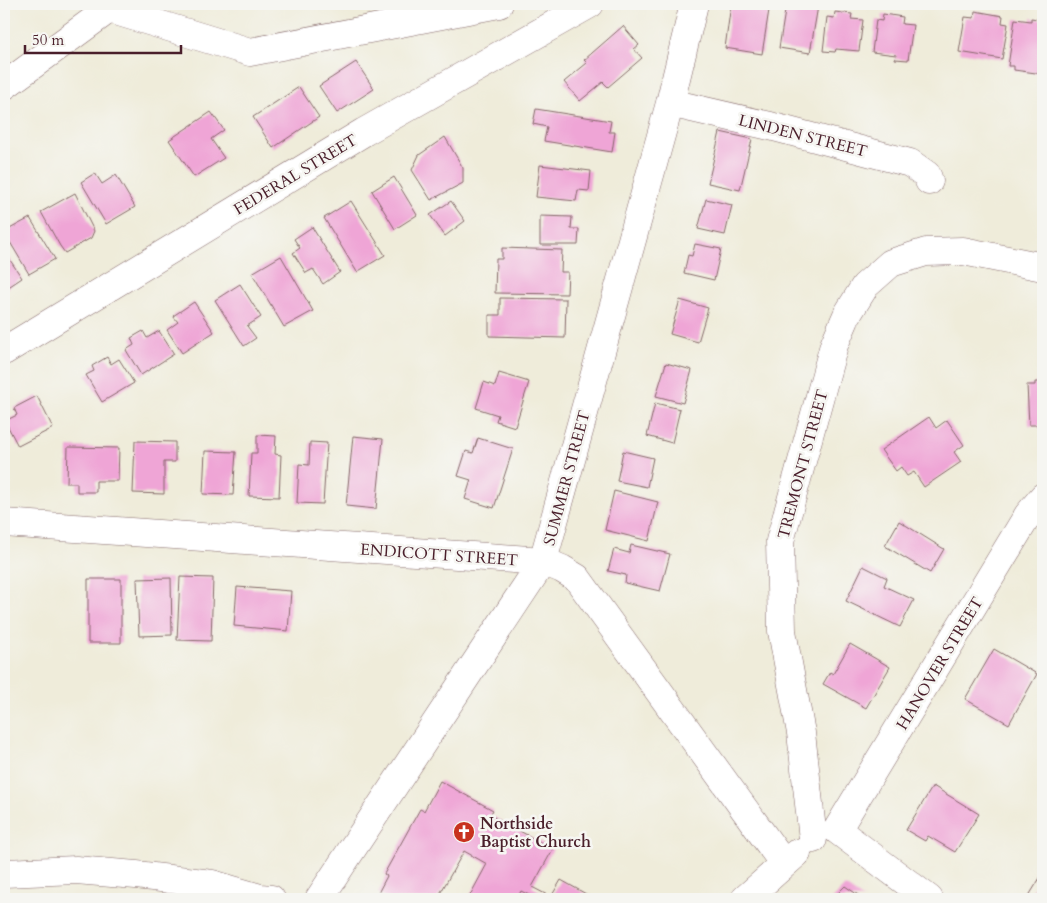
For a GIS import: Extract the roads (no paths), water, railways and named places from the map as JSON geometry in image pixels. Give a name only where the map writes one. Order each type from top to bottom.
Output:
[{"type":"street","points":[[4,86],[104,6],[250,52],[499,4]]},
{"type":"street","name":"FEDERAL STREET","points":[[4,351],[364,132],[590,4]]},
{"type":"street","name":"SUMMER STREET","points":[[319,899],[543,561],[670,103],[694,4]]},
{"type":"street","name":"LINDEN STREET","points":[[670,103],[770,126],[910,163],[927,175],[928,181]]},
{"type":"street","name":"TREMONT STREET","points":[[825,835],[801,733],[782,631],[780,541],[834,345],[847,315],[865,286],[892,263],[926,252],[963,251],[1043,267]]},
{"type":"street","name":"HANOVER STREET","points":[[825,835],[1028,515],[1043,497]]},
{"type":"street","name":"ENDICOTT STREET","points":[[4,523],[543,561],[562,569],[577,578],[784,864]]},
{"type":"street","points":[[745,899],[784,864],[825,835],[929,899]]},
{"type":"street","points":[[4,873],[76,870],[126,874],[212,884],[260,898],[271,899]]},
{"type":"place","name":"Northside Baptist Church","points":[[464,832]]}]
